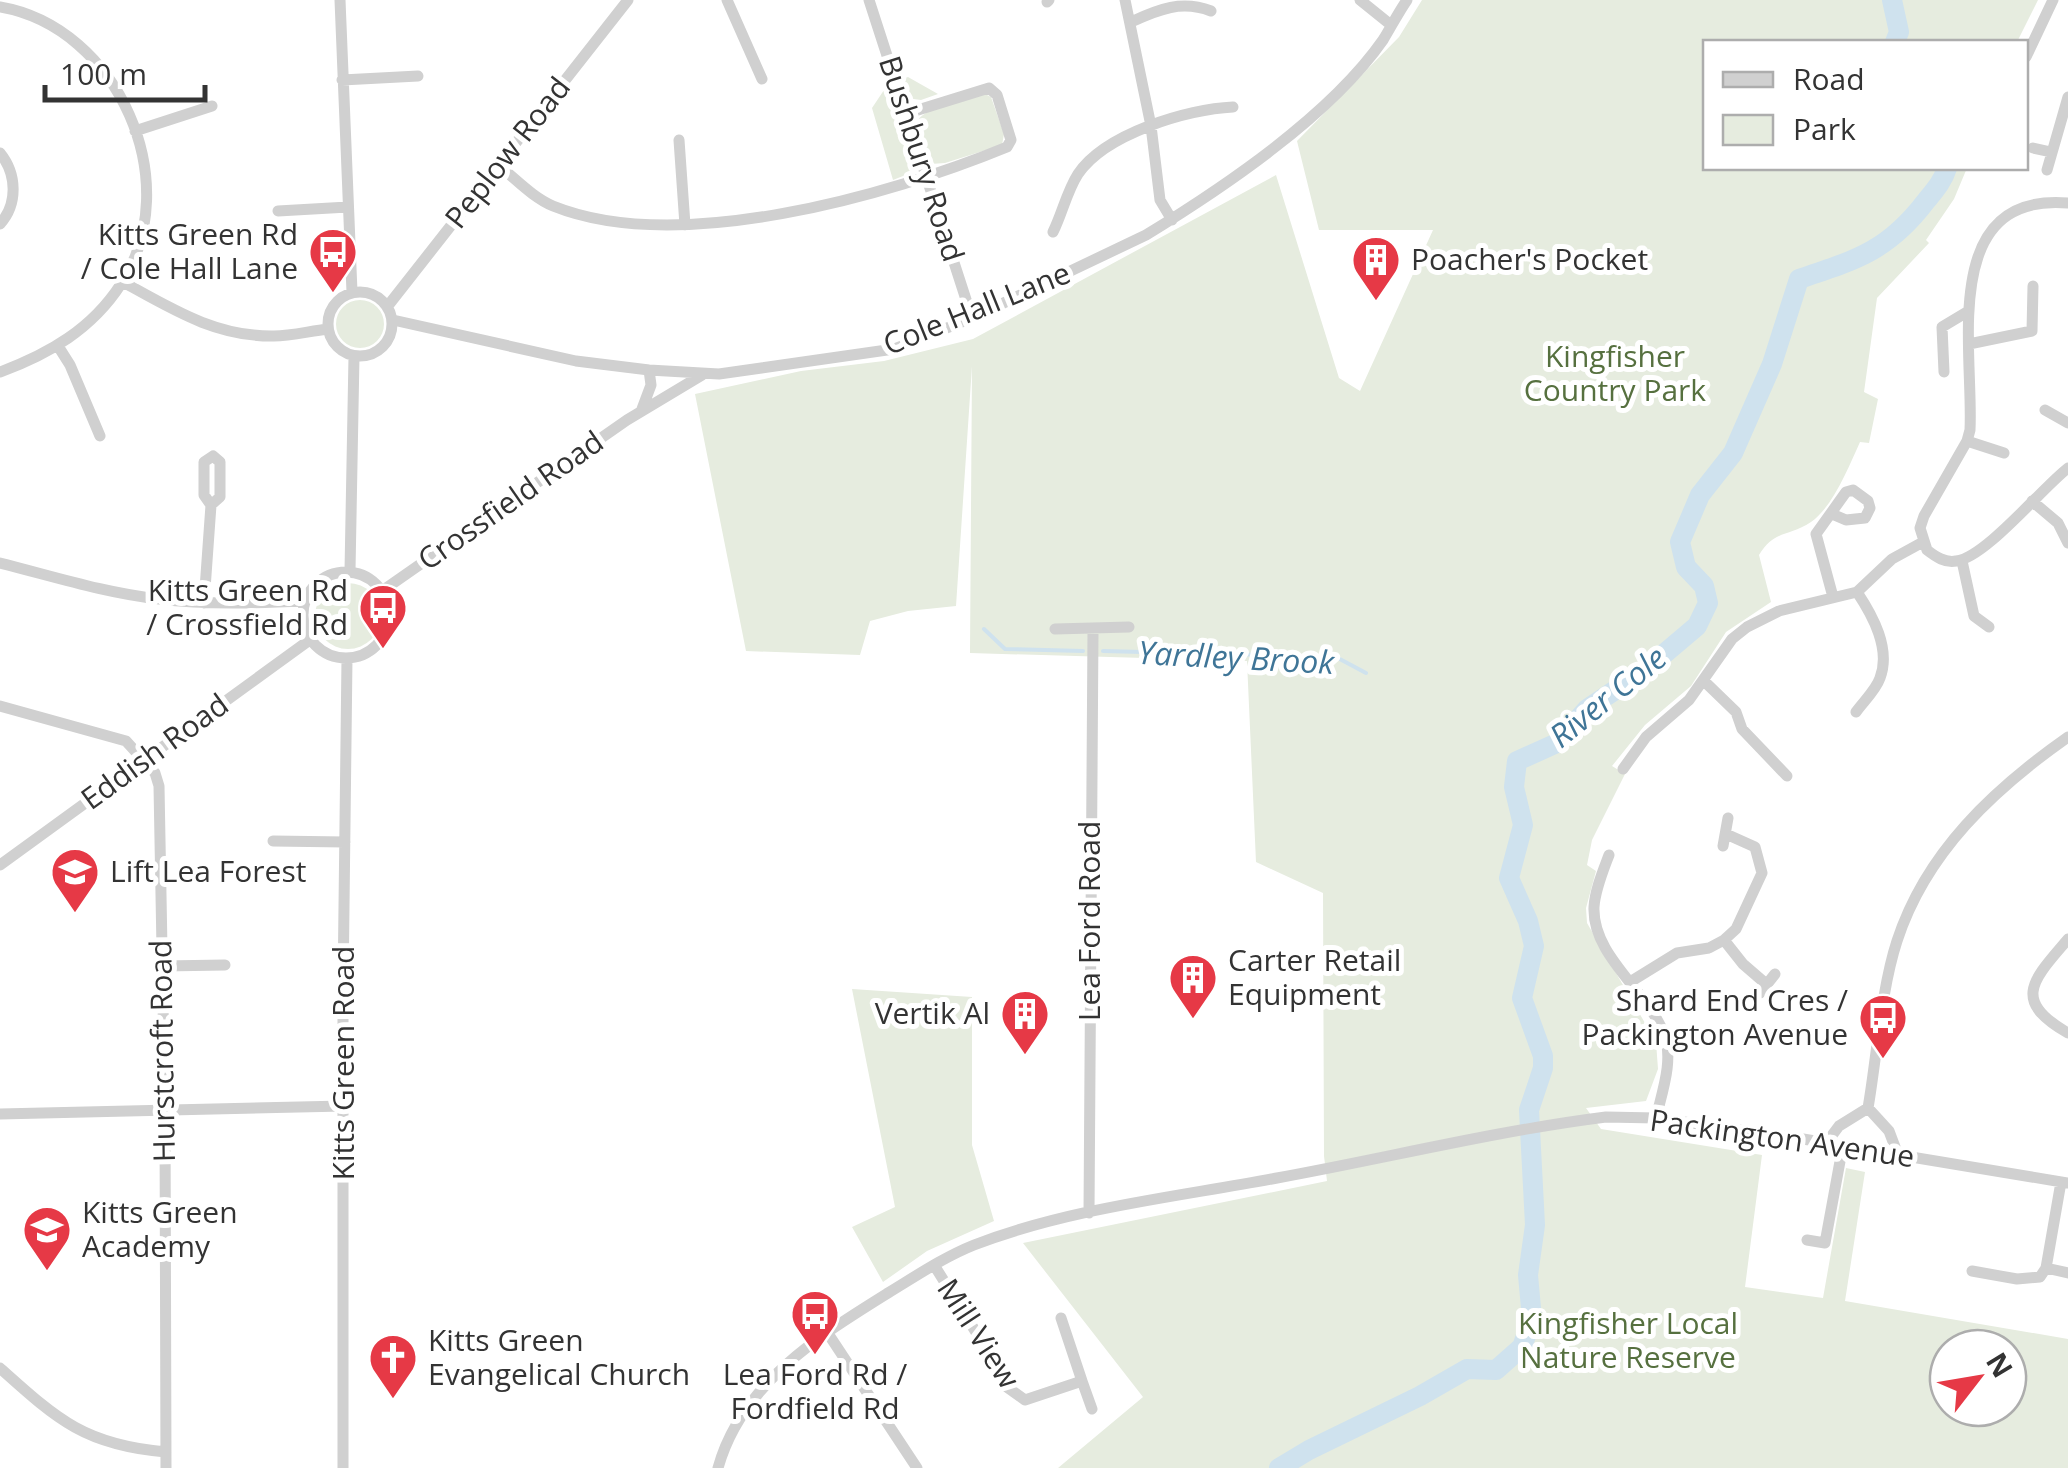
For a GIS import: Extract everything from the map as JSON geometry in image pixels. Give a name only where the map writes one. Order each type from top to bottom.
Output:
[{"type":"street","points":[[340,0],[352,292]]},
{"type":"street","name":"Peplow Road","points":[[388,307],[628,0]]},
{"type":"street","points":[[727,0],[762,79]]},
{"type":"street","name":"Bushbury Road","points":[[870,0],[972,318]]},
{"type":"street","points":[[1125,0],[1151,126],[1160,200],[1172,220]]},
{"type":"street","points":[[1360,0],[1390,25]]},
{"type":"street","name":"Cole Hall Lane","points":[[392,320],[576,361],[702,374],[894,349],[972,318],[1172,220],[1282,142],[1343,86],[1383,39],[1407,0]]},
{"type":"street","points":[[2028,54],[2053,0]]},
{"type":"street","points":[[1131,22],[1165,6],[1194,2],[1210,11]]},
{"type":"street","points":[[0,7],[16,10],[72,40],[108,76],[125,102],[144,166],[144,228],[123,282],[84,328],[58,346],[0,372]]},
{"type":"street","points":[[342,80],[418,76]]},
{"type":"street","points":[[498,165],[548,204],[586,218],[685,225],[790,213],[927,176],[1007,147],[1011,136],[992,89],[905,114]]},
{"type":"street","points":[[2048,170],[2068,97]]},
{"type":"street","points":[[135,131],[212,106]]},
{"type":"street","points":[[1053,232],[1068,218],[1077,176],[1093,157],[1113,143],[1151,126],[1211,108],[1233,107]]},
{"type":"street","points":[[679,140],[685,225]]},
{"type":"street","points":[[2033,148],[2051,152]]},
{"type":"street","points":[[0,153],[10,170],[14,190],[12,204],[0,224]]},
{"type":"street","points":[[2068,203],[2051,202],[2015,211],[1998,224],[1974,264],[1967,312],[1971,400],[1967,441],[1924,516],[1920,528],[1923,542],[1936,557],[1948,562],[1962,561],[1990,541],[2068,468]]},
{"type":"street","points":[[278,211],[348,207]]},
{"type":"street","points":[[123,282],[201,325],[276,336],[328,329]]},
{"type":"street","points":[[1969,344],[2032,332],[2033,286]]},
{"type":"street","points":[[352,292],[372,294],[388,307],[391,333],[374,354],[354,356],[338,348],[328,329],[333,306],[352,292]]},
{"type":"street","points":[[1944,372],[1942,327],[1967,312]]},
{"type":"street","points":[[58,346],[100,436]]},
{"type":"street","points":[[350,571],[354,356]]},
{"type":"street","points":[[640,413],[652,385],[649,370]]},
{"type":"street","name":"Crossfield Road","points":[[382,590],[702,374]]},
{"type":"street","points":[[2045,410],[2068,423]]},
{"type":"street","points":[[1967,441],[2004,454]]},
{"type":"street","points":[[2032,502],[2058,524],[2068,543]]},
{"type":"street","points":[[204,603],[211,505]]},
{"type":"street","points":[[1832,514],[1816,534],[1833,597]]},
{"type":"street","points":[[1623,769],[1646,737],[1689,700],[1732,639],[1747,627],[1780,611],[1858,592],[1892,559],[1923,542]]},
{"type":"street","points":[[1962,561],[1974,616],[1989,628]]},
{"type":"street","points":[[0,562],[133,594],[204,603],[306,601]]},
{"type":"street","points":[[350,571],[372,580],[382,590],[389,614],[386,634],[366,653],[337,658],[323,652],[311,639],[304,621],[306,601],[313,587],[325,577],[350,571]]},
{"type":"street","points":[[1856,712],[1880,680],[1883,661],[1876,626],[1858,592]]},
{"type":"street","points":[[1055,629],[1129,627]]},
{"type":"street","name":"Lea Ford Road","points":[[1090,1213],[1093,630]]},
{"type":"street","name":"Eddish Road","points":[[0,865],[311,639]]},
{"type":"street","name":"Kitts Green Road","points":[[343,1468],[348,658]]},
{"type":"street","points":[[1704,681],[1736,712],[1742,728],[1788,776]]},
{"type":"street","points":[[0,706],[33,712],[126,741],[144,760]]},
{"type":"street","points":[[1826,1142],[1839,1126],[1868,1108],[1897,942],[1917,892],[1952,838],[1988,801],[2068,737]]},
{"type":"street","name":"Hurstcroft Road","points":[[144,760],[159,786],[166,1468]]},
{"type":"street","points":[[1630,982],[1666,958],[1709,948],[1736,930],[1762,872],[1755,847],[1724,839],[1728,818]]},
{"type":"street","points":[[272,841],[345,842]]},
{"type":"street","points":[[1608,855],[1594,902],[1594,916],[1608,948],[1664,1035],[1668,1060],[1656,1118]]},
{"type":"street","points":[[2068,939],[2039,972],[2031,988],[2034,1005],[2048,1022],[2068,1033]]},
{"type":"street","points":[[1724,940],[1743,964],[1767,983]]},
{"type":"street","points":[[163,966],[225,966]]},
{"type":"street","points":[[0,1114],[344,1106]]},
{"type":"street","points":[[1868,1108],[1889,1131],[1898,1155]]},
{"type":"street","name":"Packington Avenue","points":[[1090,1213],[1606,1117],[1656,1118],[1826,1142],[2064,1182]]},
{"type":"street","points":[[1807,1240],[1825,1244],[1843,1145]]},
{"type":"street","points":[[1972,1271],[2030,1280],[2040,1277],[2046,1268],[2064,1182]]},
{"type":"street","points":[[718,1468],[746,1408],[768,1380],[827,1332],[934,1265],[974,1246],[1090,1213]]},
{"type":"street","name":"Mill View","points":[[934,1265],[1012,1394],[1032,1399],[1082,1380]]},
{"type":"street","points":[[2046,1268],[2068,1272]]},
{"type":"street","points":[[1061,1318],[1092,1409]]},
{"type":"street","points":[[827,1332],[917,1468]]},
{"type":"street","points":[[0,1368],[75,1430],[100,1441],[166,1452]]},
{"type":"green space","name":"Kingfisher Country Park","points":[[1422,0],[2038,0],[2018,40],[1703,40],[1703,170],[1966,170],[1954,199],[1926,240],[1929,243],[1877,298],[1864,392],[1878,399],[1869,443],[1860,442],[1840,485],[1819,515],[1771,541],[1759,555],[1771,602],[1726,632],[1691,686],[1645,725],[1612,766],[1625,774],[1592,840],[1587,865],[1596,871],[1586,908],[1587,923],[1656,1042],[1658,1069],[1646,1101],[1586,1108],[1601,1129],[1762,1155],[1745,1287],[1823,1298],[1846,1168],[1865,1172],[1845,1301],[2003,1328],[1928,1328],[1928,1428],[2028,1428],[2028,1332],[2068,1339],[2068,1468],[1058,1468],[1143,1397],[1023,1243],[1327,1181],[1323,893],[1256,862],[1247,661],[970,653],[972,366],[956,606],[908,611],[870,621],[860,655],[746,651],[695,394],[801,371],[884,361],[973,339],[1276,175],[1339,378],[1360,391],[1433,230],[1319,230],[1297,141],[1399,37]]},
{"type":"green space","points":[[908,77],[938,94],[921,100],[906,98],[900,80]]},
{"type":"green space","points":[[891,89],[913,166],[908,174],[893,180],[872,108],[884,90]]},
{"type":"green space","points":[[985,94],[991,97],[1004,134],[1002,145],[931,164],[915,124],[936,108]]},
{"type":"green space","points":[[360,300],[377,307],[384,324],[377,341],[360,348],[343,341],[336,324],[343,307]]},
{"type":"green space","points":[[348,583],[372,592],[381,616],[372,640],[348,649],[324,640],[315,616],[324,592]]},
{"type":"green space","points":[[852,989],[972,997],[972,1145],[994,1221],[927,1251],[883,1282],[852,1227],[895,1207]]},
{"type":"waterway","name":"River Cole","points":[[1892,0],[1899,32],[1896,40]]},
{"type":"waterway","name":"River Cole","points":[[1279,1468],[1467,1369],[1496,1370],[1522,1347],[1532,1319],[1528,1275],[1535,1225],[1529,1110],[1543,1068],[1543,1056],[1522,998],[1534,946],[1509,878],[1523,825],[1514,787],[1517,761],[1557,743],[1587,709],[1645,670],[1697,626],[1708,603],[1704,586],[1686,567],[1680,542],[1700,495],[1733,453],[1772,364],[1799,279],[1854,259],[1884,243],[1912,218],[1946,170]]},
{"type":"waterway","name":"Yardley Brook","points":[[984,629],[1005,649],[1083,651]]},
{"type":"waterway","name":"Yardley Brook","points":[[1103,651],[1336,657],[1366,673]]},
{"type":"place","name":"Kitts Green Rd / Cole Hall Lane","points":[[333,294]]},
{"type":"place","name":"Poacher's Pocket","points":[[1376,302]]},
{"type":"place","name":"Kitts Green Rd / Crossfield Rd","points":[[383,650]]},
{"type":"place","name":"Lift Lea Forest","points":[[75,914]]},
{"type":"place","name":"Carter Retail Equipment","points":[[1193,1020]]},
{"type":"place","name":"Vertik Al","points":[[1025,1056]]},
{"type":"place","name":"Shard End Cres / Packington Avenue","points":[[1883,1060]]},
{"type":"place","name":"Kitts Green Academy","points":[[47,1272]]},
{"type":"place","name":"Lea Ford Rd / Fordfield Rd","points":[[815,1356]]},
{"type":"place","name":"Kitts Green Evangelical Church","points":[[393,1400]]},
{"type":"park label","name":"Kingfisher Local Nature Reserve","points":[[1628,1341]]}]
